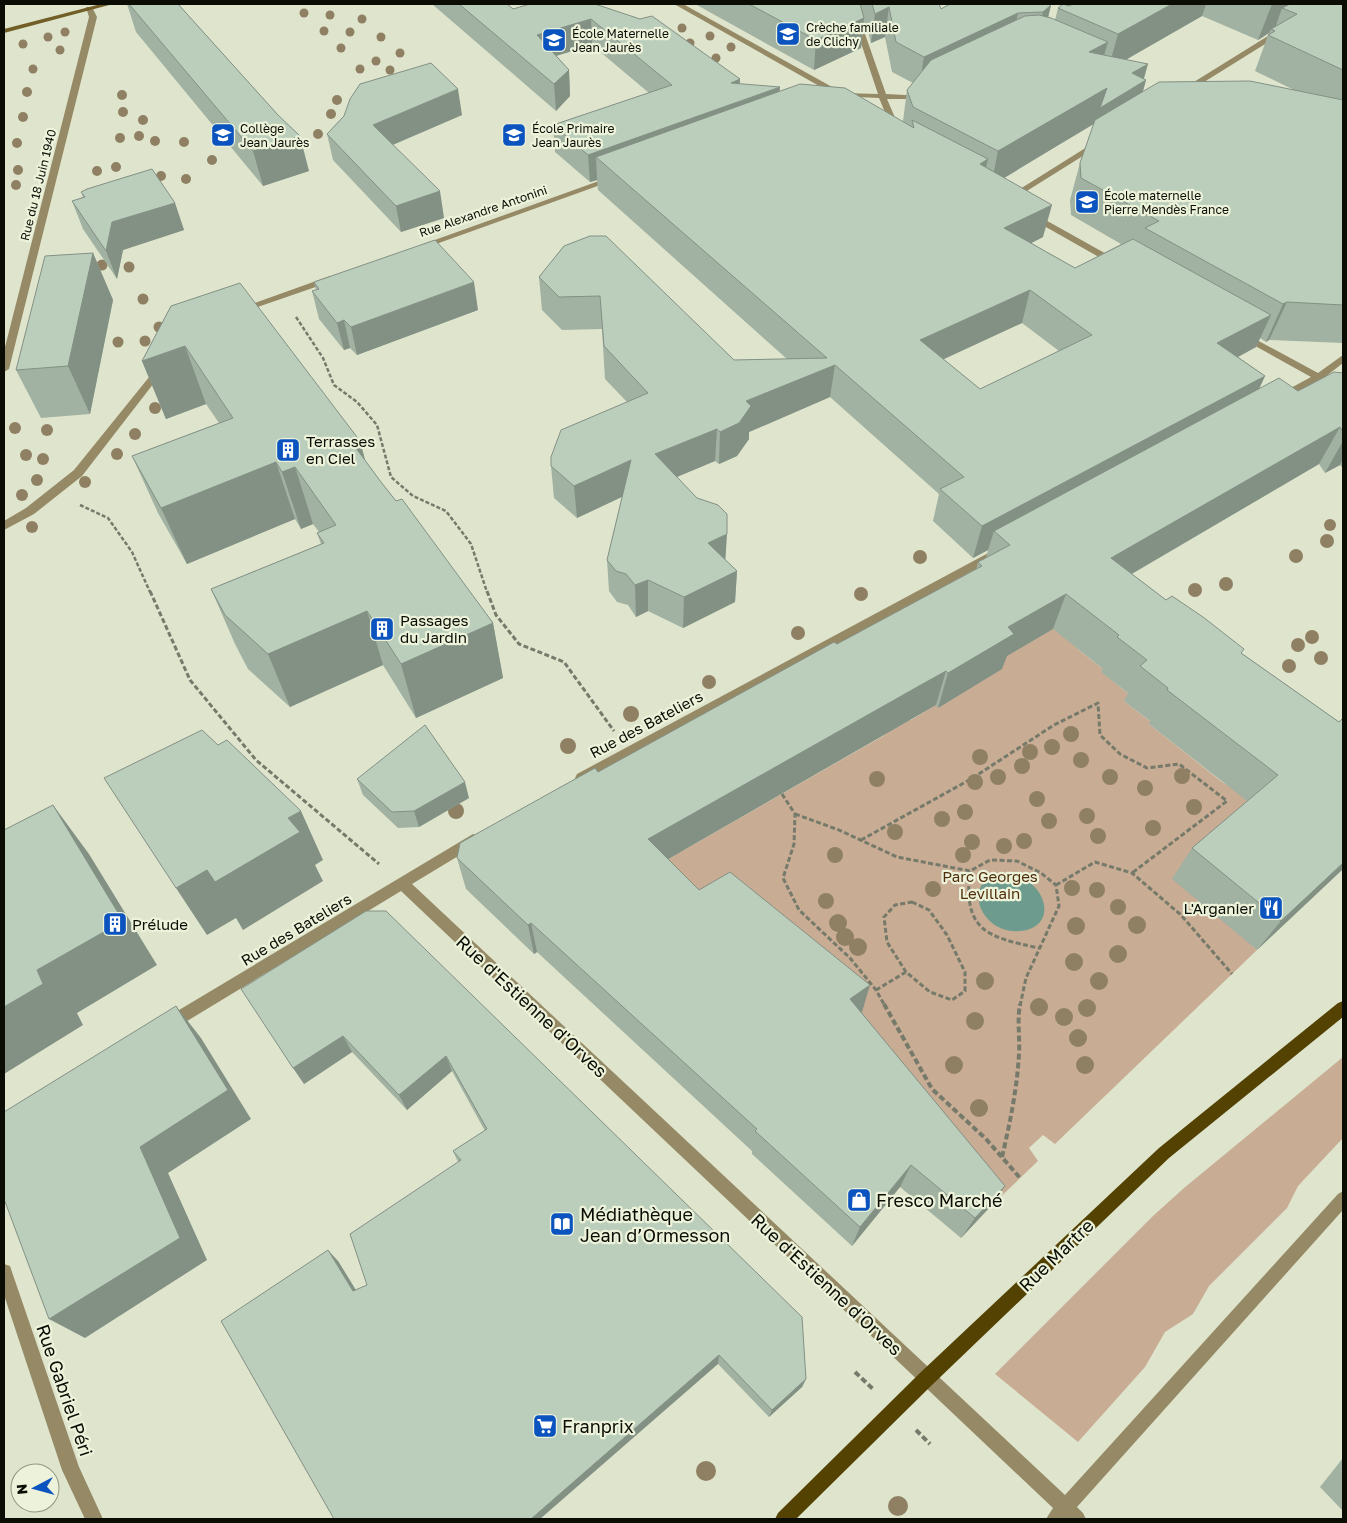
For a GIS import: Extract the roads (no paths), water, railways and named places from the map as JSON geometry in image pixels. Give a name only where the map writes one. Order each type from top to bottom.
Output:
[{"type":"main road","points":[[4,31],[109,4]]},
{"type":"main road","name":"Rue Martre","points":[[784,1519],[928,1378],[1164,1153],[1343,1008]]},
{"type":"street","points":[[678,4],[842,95]]},
{"type":"street","points":[[848,4],[861,28],[881,96],[899,137]]},
{"type":"street","name":"Rue du 18 Juin 1940","points":[[4,369],[94,17],[89,9]]},
{"type":"street","points":[[1175,96],[1211,78],[1284,30]]},
{"type":"street","points":[[827,101],[842,95],[907,97],[925,88]]},
{"type":"street","points":[[1014,205],[1002,198],[1110,136]]},
{"type":"street","name":"Rue Alexandre Antonini","points":[[410,251],[624,175]]},
{"type":"street","points":[[1023,210],[1127,269]]},
{"type":"street","points":[[230,314],[335,277]]},
{"type":"street","points":[[1239,333],[1343,391]]},
{"type":"street","points":[[1274,402],[1318,378],[1343,358]]},
{"type":"street","points":[[4,526],[30,511],[78,473],[168,359]]},
{"type":"street","name":"Rue des Bateliers","points":[[569,784],[1006,548]]},
{"type":"street","name":"Rue des Bateliers","points":[[158,1031],[485,833]]},
{"type":"street","name":"Rue d'Estienne d'Orves","points":[[403,884],[928,1378],[1066,1515]]},
{"type":"street","points":[[1066,1515],[1343,1200]]},
{"type":"street","name":"Rue Gabriel Péri","points":[[4,1272],[71,1470],[94,1519]]},
{"type":"water","points":[[1008,873],[1021,877],[1032,884],[1044,903],[1044,913],[1040,921],[1033,928],[1020,931],[1005,930],[993,924],[979,904],[979,893],[983,883],[992,876]]},
{"type":"place","name":"Crèche familiale de Clichy","points":[[788,34]]},
{"type":"place","name":"École Maternelle Jean Jaurès","points":[[554,40]]},
{"type":"place","name":"Collège Jean Jaurès","points":[[223,135]]},
{"type":"place","name":"École Primaire Jean Jaurès","points":[[514,135]]},
{"type":"place","name":"École maternelle Pierre Mendès France","points":[[1087,202]]},
{"type":"place","name":"Terrasses en Ciel","points":[[288,450]]},
{"type":"place","name":"Passages du Jardin","points":[[382,629]]},
{"type":"place","name":"L'Arganier","points":[[1271,908]]},
{"type":"place","name":"Prélude","points":[[115,924]]},
{"type":"place","name":"Fresco Marché","points":[[859,1200]]},
{"type":"place","name":"Médiathèque Jean d’Ormesson","points":[[562,1224]]},
{"type":"place","name":"Franprix","points":[[545,1426]]},
{"type":"park label","name":"Parc Georges Levillain","points":[[990,884]]}]
